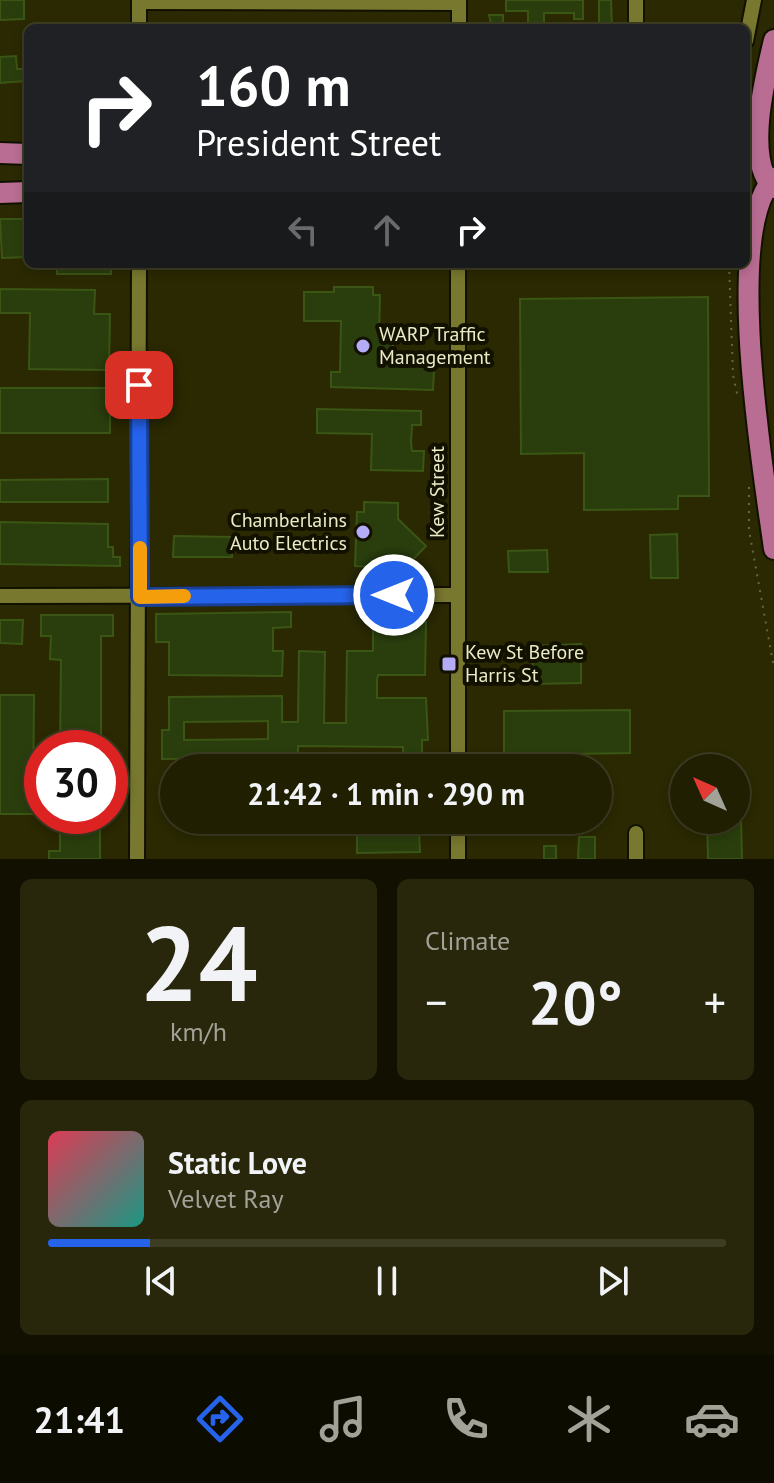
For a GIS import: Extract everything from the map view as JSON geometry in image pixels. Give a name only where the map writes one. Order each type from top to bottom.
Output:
[{"type":"highway","points":[[750,116],[761,93],[774,40]]},
{"type":"highway","points":[[761,93],[764,183],[750,288],[751,370],[774,549]]},
{"type":"highway","points":[[0,153],[24,154]]},
{"type":"highway","points":[[0,193],[24,192]]},
{"type":"highway","points":[[744,268],[750,288]]},
{"type":"street","points":[[636,0],[636,24]]},
{"type":"street","points":[[749,24],[754,0]]},
{"type":"street","points":[[139,24],[139,1],[459,2],[459,24]]},
{"type":"street","points":[[137,859],[139,268]]},
{"type":"street","name":"Kew Street","points":[[458,268],[458,754]]},
{"type":"street","points":[[0,596],[457,595]]},
{"type":"street","points":[[636,833],[636,859]]},
{"type":"street","points":[[458,834],[458,859]]},
{"type":"building","points":[[0,0],[24,0],[24,19],[0,20]]},
{"type":"building","points":[[506,0],[583,0],[583,19],[574,19],[574,13],[544,13],[544,24],[528,24],[528,11],[506,11]]},
{"type":"building","points":[[599,0],[611,0],[612,24],[599,24]]},
{"type":"building","points":[[489,15],[503,15],[503,24],[491,24]]},
{"type":"building","points":[[16,56],[17,69],[24,69],[24,81],[0,83],[0,57]]},
{"type":"building","points":[[0,219],[24,219],[24,257],[2,258]]},
{"type":"building","points":[[57,268],[111,268],[111,274],[57,274]]},
{"type":"building","points":[[334,287],[373,287],[373,295],[380,295],[379,337],[393,337],[393,353],[419,353],[419,364],[428,364],[428,370],[434,370],[433,390],[331,387],[331,372],[340,372],[341,321],[304,321],[304,292],[334,292]]},
{"type":"building","points":[[0,289],[95,290],[94,314],[110,314],[109,370],[29,369],[30,313],[0,313]]},
{"type":"building","points":[[708,297],[709,496],[678,496],[678,509],[584,510],[584,453],[521,454],[520,299]]},
{"type":"building","points":[[0,388],[110,388],[110,433],[0,433]]},
{"type":"building","points":[[317,409],[421,411],[421,425],[412,425],[411,442],[412,451],[424,451],[423,471],[371,470],[372,434],[317,433]]},
{"type":"building","points":[[108,479],[108,502],[0,502],[0,480]]},
{"type":"building","points":[[364,502],[398,503],[398,519],[426,546],[398,575],[388,566],[388,579],[373,578],[373,567],[355,566],[357,512],[364,512]]},
{"type":"building","points":[[0,522],[108,524],[108,547],[113,547],[113,557],[120,557],[120,566],[0,564]]},
{"type":"building","points":[[677,534],[678,578],[651,578],[650,535]]},
{"type":"building","points":[[174,536],[232,537],[232,557],[173,557]]},
{"type":"building","points":[[547,550],[548,572],[509,572],[508,551]]},
{"type":"building","points":[[291,612],[291,627],[273,628],[273,651],[283,651],[282,676],[169,675],[169,642],[156,642],[156,614]]},
{"type":"building","points":[[41,615],[113,615],[113,636],[101,636],[101,730],[60,730],[61,660],[50,659],[51,636],[41,636]]},
{"type":"building","points":[[0,620],[23,620],[22,644],[0,643]]},
{"type":"building","points":[[373,622],[426,622],[425,675],[378,675],[377,680],[377,698],[426,698],[428,740],[422,740],[422,754],[403,754],[403,747],[298,746],[298,754],[162,754],[162,730],[169,730],[169,697],[282,696],[282,722],[298,722],[299,651],[325,652],[324,723],[346,723],[347,651],[373,651]],"holes":[[[268,721],[268,739],[184,740],[184,722]]]},
{"type":"building","points":[[581,644],[581,683],[533,684],[532,646]]},
{"type":"building","points":[[0,695],[34,695],[34,730],[24,730],[24,814],[0,814]]},
{"type":"building","points":[[630,710],[630,753],[504,754],[504,711]]},
{"type":"building","points":[[60,834],[100,834],[100,859],[49,859],[49,851],[60,851]]},
{"type":"building","points":[[357,834],[419,834],[420,852],[357,853]]},
{"type":"building","points":[[707,834],[741,834],[742,859],[708,859]]},
{"type":"building","points":[[579,837],[595,837],[595,859],[578,859]]},
{"type":"building","points":[[544,846],[556,846],[556,859],[544,859]]},
{"type":"slow traffic","points":[[140,548],[140,597],[184,596]]},
{"type":"place","name":"WARP Traffic Management","points":[[363,346]]},
{"type":"place","name":"Chamberlains Auto Electrics","points":[[363,532]]},
{"type":"place","name":"Kew St Before Harris St","points":[[449,664]]},
{"type":"route","points":[[139,385],[140,597],[394,595]]}]
